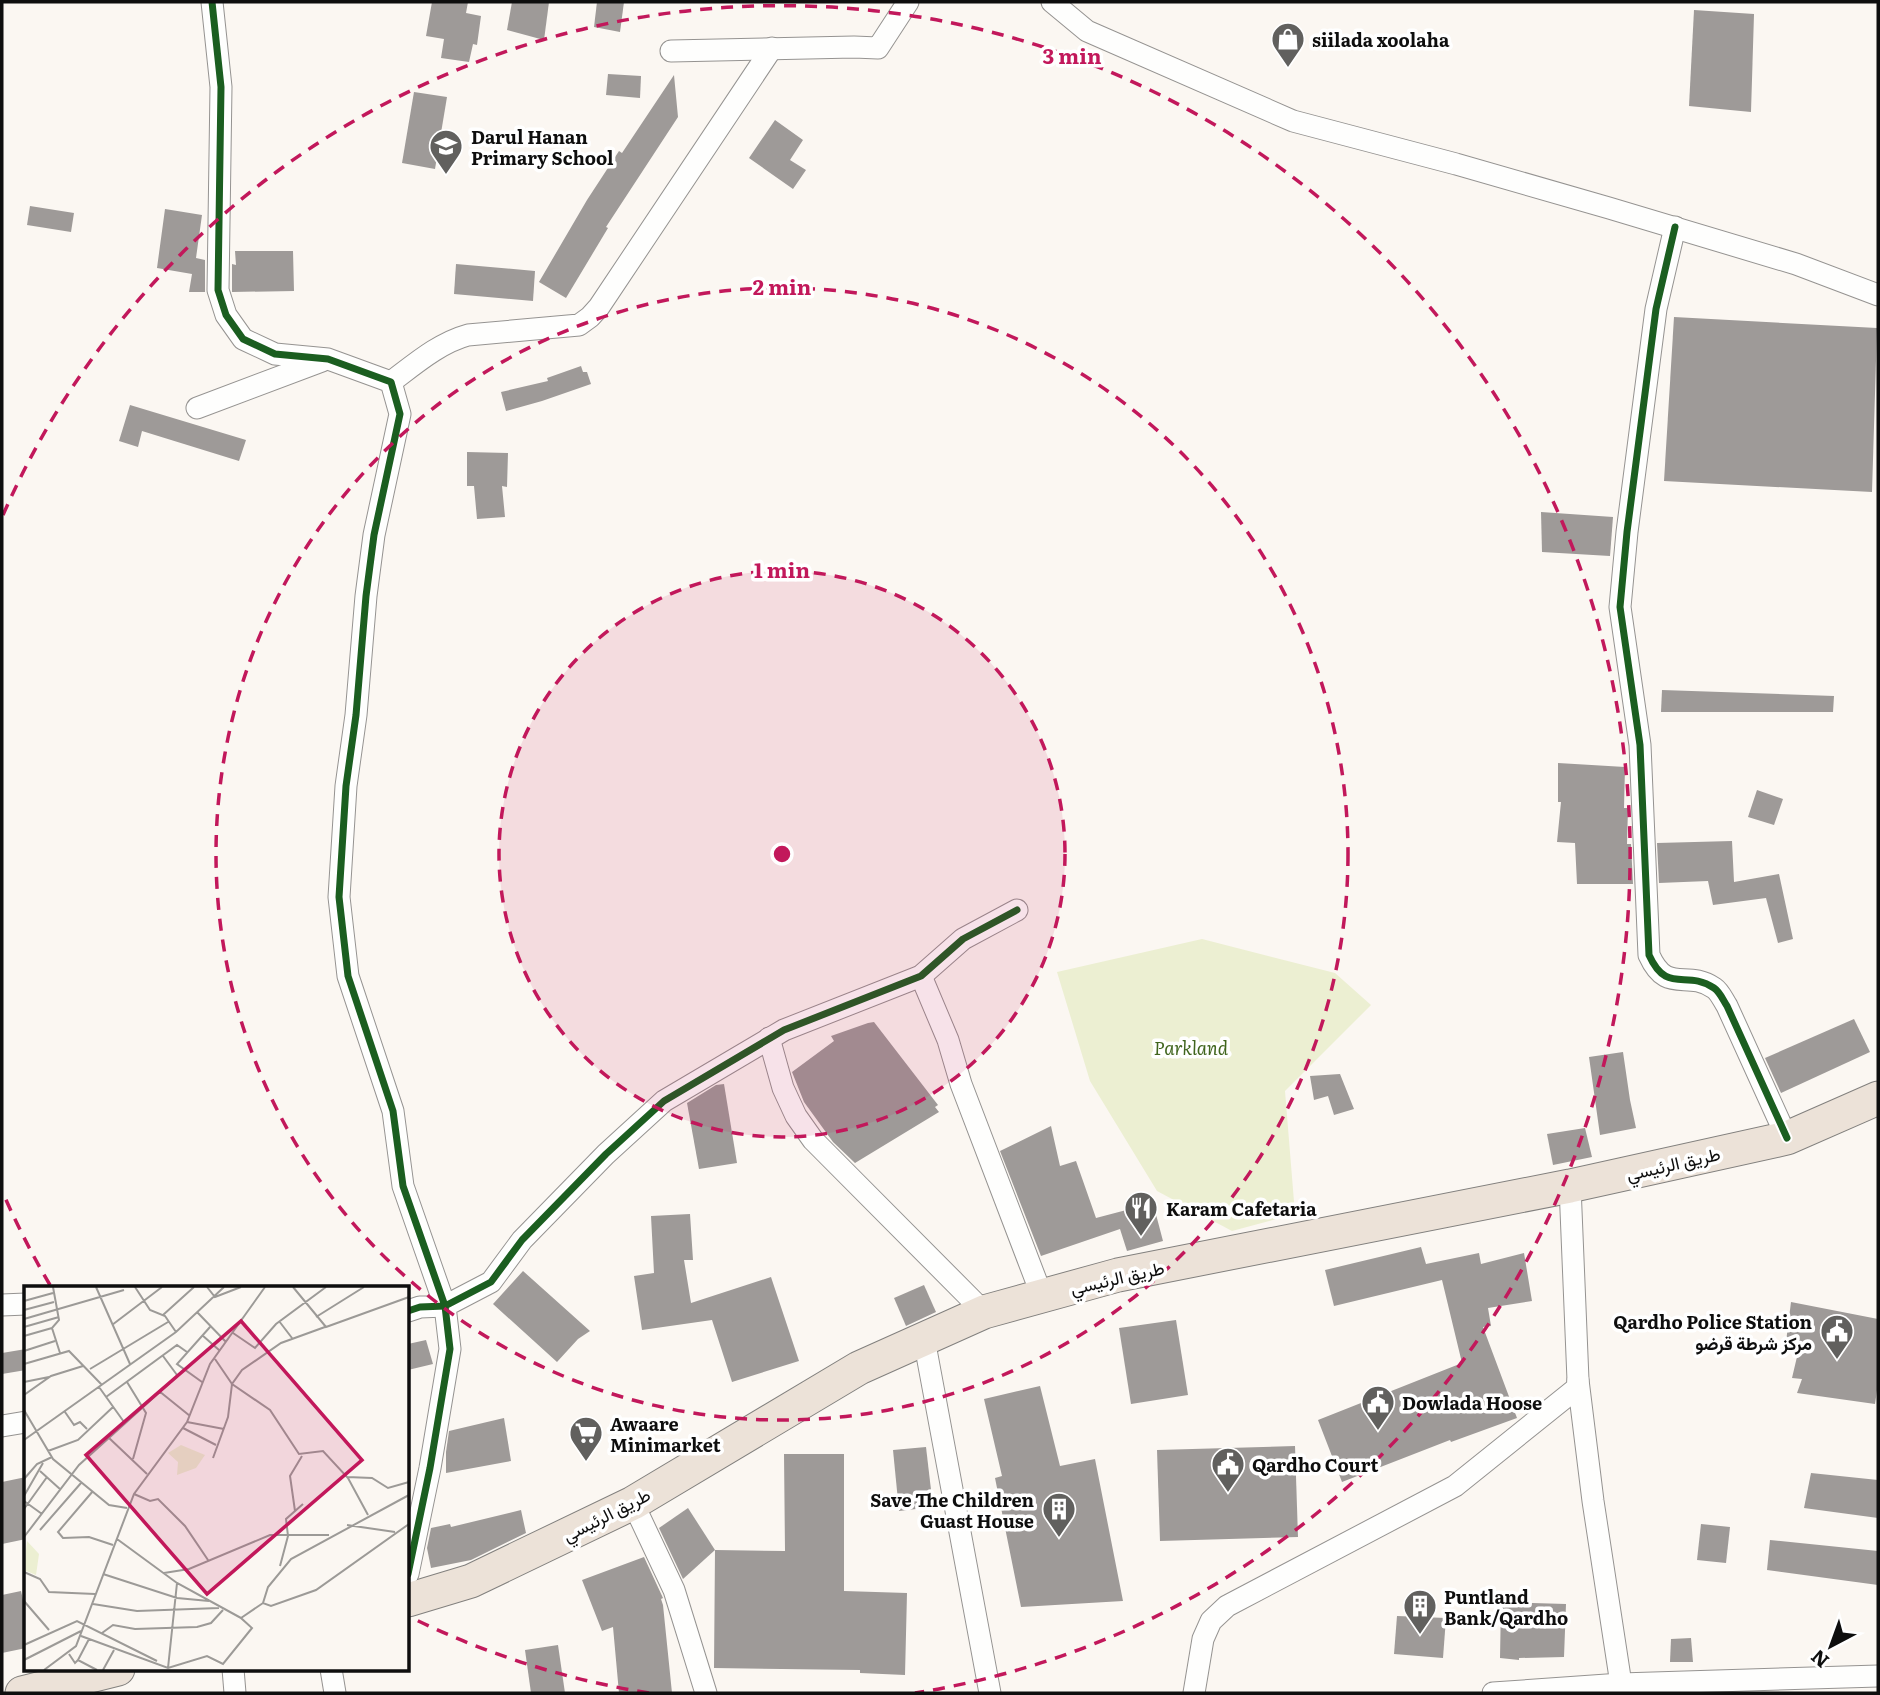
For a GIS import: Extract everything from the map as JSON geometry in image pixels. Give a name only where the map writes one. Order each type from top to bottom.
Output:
[{"type":"main road","name":"طريق الرئيسي","points":[[410,1599],[471,1581],[633,1503],[859,1368],[984,1312],[1118,1275],[1570,1186],[1787,1138],[1878,1098]]},
{"type":"main road","points":[[22,1693],[114,1670]]},
{"type":"street","points":[[212,2],[221,87],[218,290],[226,315],[243,339],[275,354],[328,359],[391,382]]},
{"type":"street","points":[[671,51],[878,48],[908,2]]},
{"type":"street","points":[[1052,2],[1087,31],[1293,121],[1675,227],[1796,264],[1878,295]]},
{"type":"street","points":[[391,382],[438,347],[456,338],[579,325],[590,317],[772,48]]},
{"type":"street","points":[[1675,227],[1656,309],[1620,607],[1640,745],[1649,955],[1655,969],[1664,977],[1703,982],[1717,990],[1727,1006],[1787,1138]]},
{"type":"street","points":[[197,408],[328,359]]},
{"type":"street","points":[[391,382],[400,414],[374,535],[366,596],[356,715],[346,786],[339,897],[348,976],[393,1111],[402,1186],[445,1306],[450,1349],[410,1564]]},
{"type":"street","points":[[410,1310],[445,1306],[491,1282],[522,1240],[606,1154],[664,1101],[769,1038],[920,976],[962,939],[1017,910]]},
{"type":"street","points":[[920,976],[948,1040],[961,1084],[1042,1296]]},
{"type":"street","points":[[769,1038],[787,1097],[796,1116],[813,1140],[984,1312]]},
{"type":"street","points":[[1194,1693],[1203,1639],[1211,1621],[1227,1606],[1455,1486],[1577,1388],[1570,1186]]},
{"type":"street","points":[[2,1305],[24,1304]]},
{"type":"street","points":[[924,1339],[990,1693]]},
{"type":"street","points":[[1577,1380],[1621,1684]]},
{"type":"street","points":[[2,1426],[24,1422]]},
{"type":"street","points":[[633,1503],[674,1590],[707,1693]]},
{"type":"street","points":[[233,1670],[235,1693]]},
{"type":"street","points":[[331,1670],[335,1693]]},
{"type":"street","points":[[1493,1693],[1621,1684],[1662,1688],[1878,1676]]},
{"type":"green space","name":"Parkland","points":[[1202,939],[1335,973],[1371,1005],[1285,1091],[1295,1214],[1232,1231],[1157,1191],[1090,1081],[1057,972]]},
{"type":"building","points":[[432,2],[468,2],[466,13],[481,16],[477,45],[473,44],[469,62],[441,58],[444,39],[426,36]]},
{"type":"building","points":[[512,2],[549,2],[544,40],[507,30]]},
{"type":"building","points":[[597,2],[624,2],[620,32],[594,27]]},
{"type":"building","points":[[1694,10],[1754,14],[1751,112],[1689,106]]},
{"type":"building","points":[[608,74],[641,76],[640,98],[606,95]]},
{"type":"building","points":[[674,75],[678,117],[606,227],[608,228],[566,298],[539,282],[587,200]]},
{"type":"building","points":[[414,92],[447,97],[435,169],[402,163]]},
{"type":"building","points":[[775,120],[803,140],[790,160],[806,170],[793,189],[749,158]]},
{"type":"building","points":[[30,206],[74,213],[71,232],[27,225]]},
{"type":"building","points":[[165,209],[202,215],[196,258],[205,260],[205,292],[189,292],[192,274],[157,268]]},
{"type":"building","points":[[235,251],[293,251],[294,291],[232,292]]},
{"type":"building","points":[[456,264],[535,271],[533,301],[454,294]]},
{"type":"building","points":[[1674,317],[1877,328],[1872,492],[1664,481]]},
{"type":"building","points":[[581,366],[583,372],[587,372],[591,384],[506,411],[501,392],[548,381],[547,378]]},
{"type":"building","points":[[130,405],[246,440],[239,461],[142,431],[138,447],[119,441]]},
{"type":"building","points":[[467,452],[508,453],[507,487],[502,486],[505,517],[477,519],[474,486],[467,486]]},
{"type":"building","points":[[1541,512],[1613,517],[1610,556],[1542,552]]},
{"type":"building","points":[[1662,690],[1834,696],[1833,712],[1661,712]]},
{"type":"building","points":[[1558,763],[1625,767],[1624,808],[1628,808],[1627,844],[1631,844],[1633,884],[1577,884],[1575,843],[1557,842],[1561,802],[1558,802]]},
{"type":"building","points":[[1757,790],[1783,799],[1774,825],[1748,817]]},
{"type":"building","points":[[1732,841],[1734,882],[1779,874],[1793,939],[1778,943],[1766,898],[1713,905],[1708,881],[1659,883],[1657,843]]},
{"type":"building","points":[[1854,1019],[1870,1052],[1781,1093],[1765,1058]]},
{"type":"building","points":[[874,1022],[938,1105],[935,1107],[939,1112],[855,1163],[833,1142],[804,1102],[792,1072],[834,1041],[831,1036]]},
{"type":"building","points":[[1623,1052],[1636,1128],[1600,1135],[1589,1057]]},
{"type":"building","points":[[1340,1074],[1354,1109],[1334,1115],[1328,1096],[1314,1100],[1310,1076]]},
{"type":"building","points":[[724,1084],[737,1163],[699,1169],[687,1103],[716,1085]]},
{"type":"building","points":[[1051,1126],[1060,1166],[1076,1161],[1096,1218],[1153,1203],[1163,1241],[1127,1251],[1120,1229],[1041,1256],[1000,1151]]},
{"type":"building","points":[[1585,1128],[1592,1157],[1553,1165],[1547,1134]]},
{"type":"building","points":[[690,1214],[693,1260],[684,1260],[691,1303],[771,1277],[799,1361],[732,1382],[712,1320],[642,1330],[634,1276],[654,1273],[651,1216]]},
{"type":"building","points":[[1421,1247],[1426,1264],[1479,1253],[1481,1264],[1524,1253],[1532,1301],[1488,1308],[1491,1326],[1483,1327],[1517,1418],[1451,1442],[1450,1440],[1342,1482],[1318,1420],[1462,1363],[1442,1280],[1334,1306],[1325,1270]]},
{"type":"building","points":[[523,1271],[590,1331],[578,1339],[557,1362],[493,1304]]},
{"type":"building","points":[[924,1285],[936,1312],[906,1326],[894,1298]]},
{"type":"building","name":"Qardho Police Station مركز شرطة قرضو","points":[[1791,1302],[1878,1319],[1878,1383],[1875,1404],[1797,1393],[1802,1379],[1792,1378],[1800,1344],[1786,1342]]},
{"type":"building","points":[[1176,1320],[1188,1395],[1131,1404],[1119,1328]]},
{"type":"building","points":[[426,1340],[433,1364],[410,1370],[410,1344]]},
{"type":"building","points":[[24,1349],[24,1370],[2,1374],[2,1353]]},
{"type":"building","name":"Save The Children Guast House","points":[[1040,1386],[1060,1466],[1095,1459],[1123,1601],[1021,1607],[995,1478],[1002,1476],[984,1399]]},
{"type":"building","points":[[504,1418],[511,1461],[446,1473],[449,1431]]},
{"type":"building","name":"Qardho Court","points":[[1295,1446],[1298,1537],[1160,1541],[1157,1450]]},
{"type":"building","points":[[926,1447],[933,1507],[899,1511],[893,1450]]},
{"type":"building","points":[[784,1454],[844,1454],[844,1591],[907,1593],[905,1675],[860,1673],[860,1670],[714,1668],[715,1550],[785,1551]]},
{"type":"building","points":[[1811,1473],[1878,1480],[1878,1518],[1804,1508]]},
{"type":"building","points":[[24,1477],[24,1539],[2,1544],[2,1482]]},
{"type":"building","points":[[688,1508],[715,1550],[683,1579],[659,1528]]},
{"type":"building","points":[[521,1510],[526,1533],[471,1560],[431,1568],[427,1548],[431,1528],[450,1524],[451,1527]]},
{"type":"building","points":[[1701,1524],[1730,1527],[1726,1563],[1697,1560]]},
{"type":"building","points":[[1770,1540],[1878,1551],[1878,1585],[1767,1570]]},
{"type":"building","points":[[644,1557],[663,1598],[672,1693],[619,1693],[613,1627],[602,1631],[582,1580]]},
{"type":"building","points":[[21,1591],[24,1604],[24,1648],[2,1653],[2,1595]]},
{"type":"building","name":"Puntland Bank/Qardho","points":[[1501,1602],[1566,1604],[1564,1657],[1519,1660],[1500,1658]]},
{"type":"building","name":"Puntland Bank/Qardho","points":[[1397,1616],[1446,1618],[1443,1658],[1394,1654]]},
{"type":"building","points":[[1691,1638],[1693,1662],[1670,1662],[1671,1639]]},
{"type":"building","points":[[558,1645],[565,1693],[531,1693],[525,1650]]},
{"type":"cycle path","points":[[212,2],[221,87],[218,290],[226,315],[243,339],[275,354],[328,359],[391,382],[400,414],[374,535],[366,596],[356,715],[346,786],[339,897],[348,976],[393,1111],[403,1186],[445,1306],[410,1310]]},
{"type":"cycle path","points":[[1675,227],[1656,309],[1620,607],[1640,745],[1649,955],[1656,967],[1670,978],[1695,980],[1714,988],[1720,994],[1787,1138]]},
{"type":"cycle path","points":[[410,1564],[450,1349],[445,1306],[491,1282],[522,1240],[606,1154],[664,1101],[784,1030],[921,976],[963,939],[1017,910]]},
{"type":"place","name":"siilada xoolaha","points":[[1288,69]]},
{"type":"place","name":"Darul Hanan Primary School","points":[[446,176]]},
{"type":"place","name":"Karam Cafetaria","points":[[1141,1238]]},
{"type":"place","name":"Qardho Police Station مركز شرطة قرضو","points":[[1837,1361]]},
{"type":"place","name":"Dowlada Hoose","points":[[1378,1432]]},
{"type":"place","name":"Awaare Minimarket","points":[[586,1463]]},
{"type":"place","name":"Qardho Court","points":[[1228,1494]]},
{"type":"place","name":"Save The Children Guast House","points":[[1059,1539]]},
{"type":"place","name":"Puntland Bank/Qardho","points":[[1420,1636]]}]
